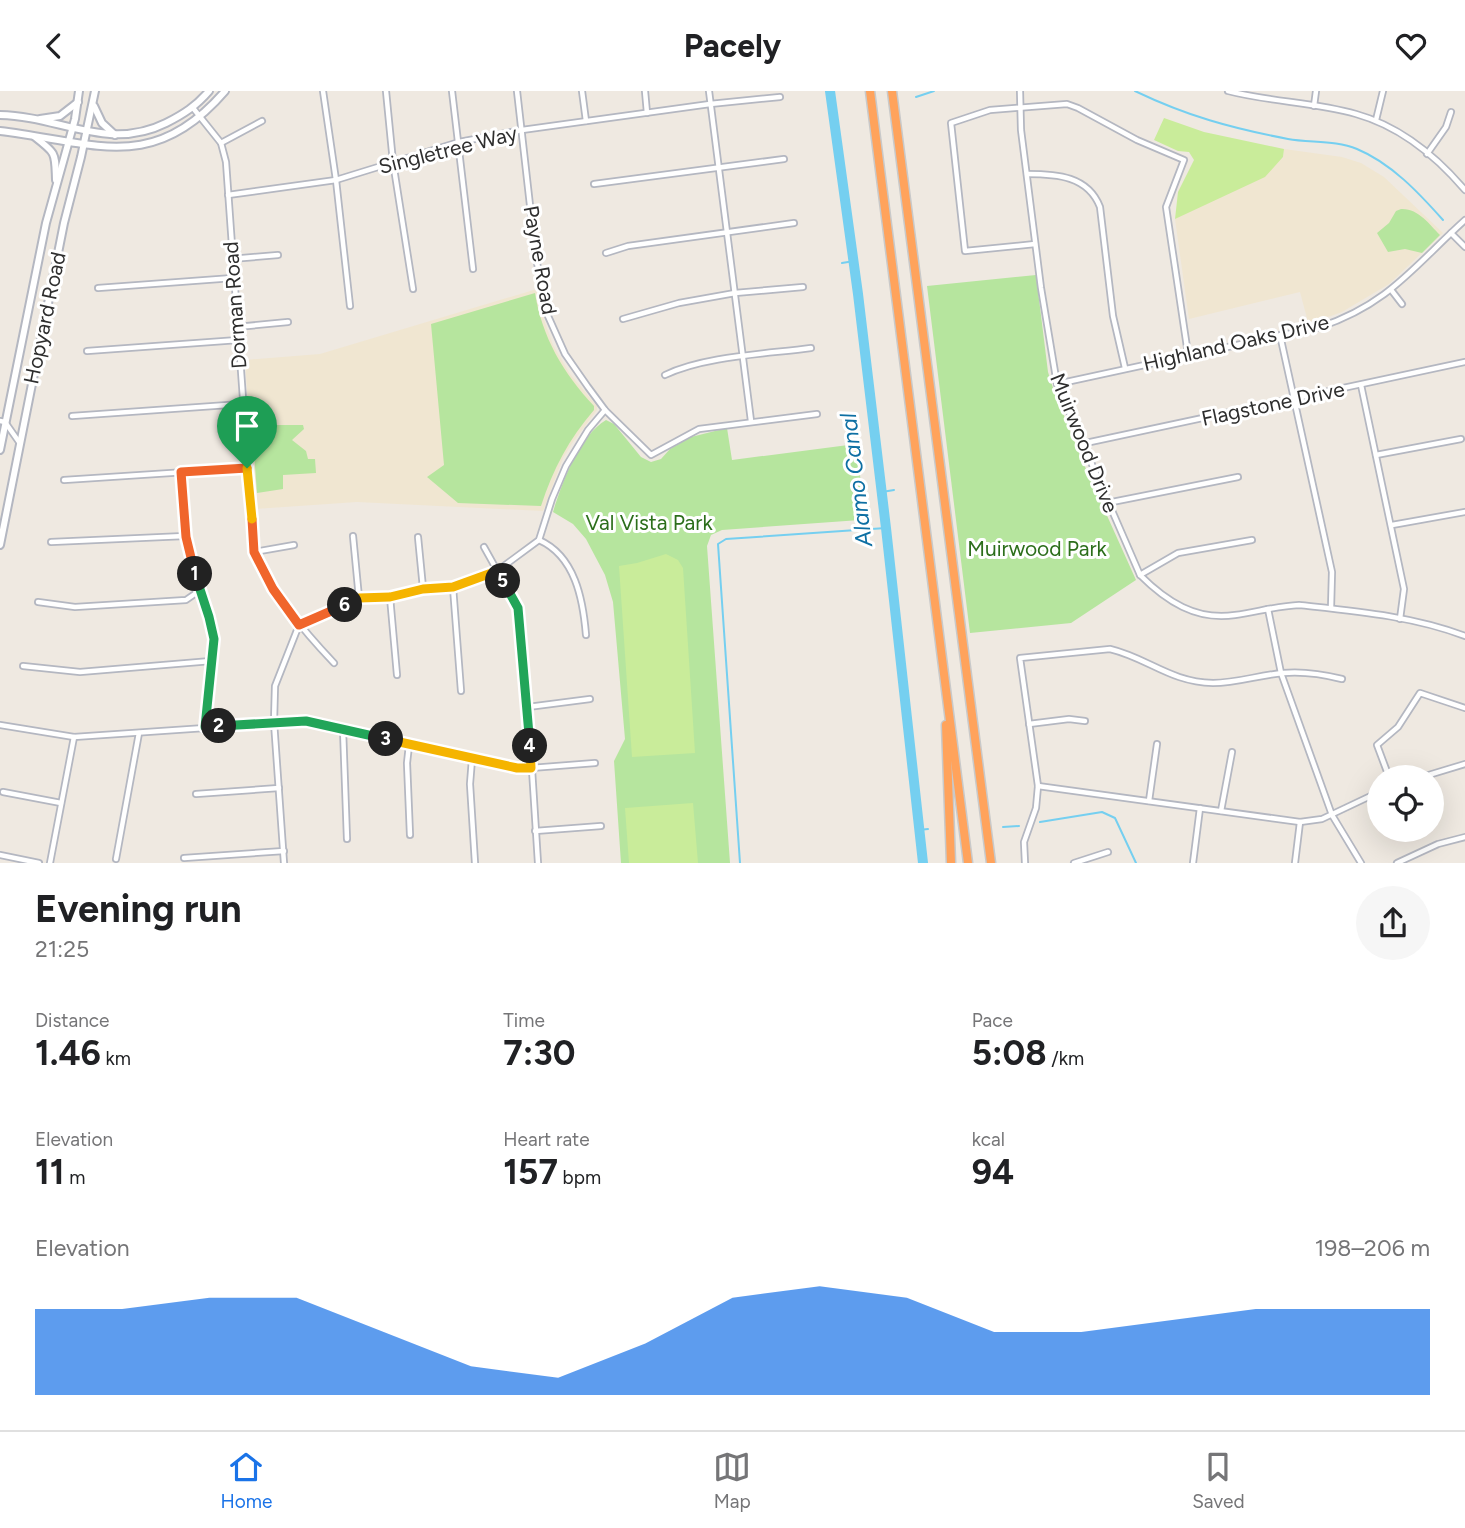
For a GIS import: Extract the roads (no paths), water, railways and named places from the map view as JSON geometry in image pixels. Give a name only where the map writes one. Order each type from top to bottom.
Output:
[{"type":"highway","points":[[870,91],[968,863]]},
{"type":"highway","points":[[892,91],[991,863]]},
{"type":"highway","points":[[948,701],[946,722],[951,863]]},
{"type":"main road","name":"Hopyard Road","points":[[0,444],[46,223],[69,142],[79,91]]},
{"type":"main road","name":"Hopyard Road","points":[[0,545],[64,223],[95,91]]},
{"type":"main road","points":[[0,115],[115,135],[150,131],[193,108],[209,91]]},
{"type":"main road","points":[[0,131],[100,147],[157,142],[201,117],[225,91]]},
{"type":"main road","points":[[34,120],[60,116],[78,102]]},
{"type":"main road","points":[[93,105],[102,123],[115,135]]},
{"type":"main road","points":[[34,136],[55,155],[57,185]]},
{"type":"street","points":[[323,91],[350,306]]},
{"type":"street","points":[[386,91],[393,162],[413,289]]},
{"type":"street","points":[[453,91],[473,269]]},
{"type":"street","name":"Payne Road","points":[[517,91],[536,258],[548,316],[556,338],[573,368],[606,410],[651,455],[699,429],[751,421]]},
{"type":"street","points":[[582,91],[586,121]]},
{"type":"street","points":[[645,91],[647,113]]},
{"type":"street","points":[[709,91],[751,421],[817,414]]},
{"type":"street","name":"Muirwood Drive","points":[[1020,91],[1035,244],[1056,384],[1140,575],[1175,605],[1199,614],[1233,616],[1299,605],[1400,619],[1441,627],[1465,636]]},
{"type":"street","points":[[1228,91],[1258,99],[1348,112],[1376,120],[1403,133],[1465,190]]},
{"type":"street","points":[[1314,106],[1316,91]]},
{"type":"street","points":[[1376,120],[1383,91]]},
{"type":"street","name":"Singletree Way","points":[[228,195],[336,180],[459,142],[522,130],[779,97]]},
{"type":"street","points":[[1035,244],[965,251],[951,123],[990,110],[1054,104],[1078,108],[1120,132],[1184,160],[1166,207],[1188,354]]},
{"type":"street","name":"Dorman Road","points":[[193,108],[220,143],[226,162],[254,552],[273,589],[299,625],[334,663]]},
{"type":"street","points":[[1427,154],[1446,127],[1451,112]]},
{"type":"street","points":[[220,143],[261,121]]},
{"type":"street","points":[[594,184],[784,159]]},
{"type":"street","points":[[1027,174],[1049,174],[1074,179],[1095,193],[1100,207],[1113,316],[1125,368]]},
{"type":"street","name":"Highland Oaks Drive","points":[[1056,384],[1346,318],[1392,291],[1465,220]]},
{"type":"street","points":[[606,253],[628,246],[794,223]]},
{"type":"street","points":[[1451,233],[1465,247]]},
{"type":"street","points":[[231,259],[278,255]]},
{"type":"street","points":[[99,288],[233,278]]},
{"type":"street","points":[[623,319],[679,303],[735,293],[803,287]]},
{"type":"street","points":[[1392,291],[1402,304]]},
{"type":"street","points":[[237,327],[288,322]]},
{"type":"street","points":[[1280,335],[1332,572],[1331,609]]},
{"type":"street","points":[[87,351],[238,340]]},
{"type":"street","points":[[665,375],[678,368],[702,363],[811,348]]},
{"type":"street","name":"Flagstone Drive","points":[[1081,444],[1465,362]]},
{"type":"street","points":[[1361,385],[1404,589],[1400,619]]},
{"type":"street","points":[[72,416],[242,404]]},
{"type":"street","points":[[284,863],[274,722],[275,686],[299,625],[359,598],[390,597],[423,589],[453,587],[497,571],[539,540],[555,490],[566,466],[588,430],[606,410]]},
{"type":"street","points":[[3,422],[19,442]]},
{"type":"street","points":[[1376,455],[1461,439]]},
{"type":"street","points":[[64,480],[247,468]]},
{"type":"street","points":[[181,472],[186,537],[213,629],[205,727]]},
{"type":"street","points":[[1107,503],[1238,477]]},
{"type":"street","points":[[1392,525],[1465,512]]},
{"type":"street","points":[[353,536],[359,598]]},
{"type":"street","points":[[51,542],[186,537]]},
{"type":"street","points":[[418,537],[423,589]]},
{"type":"street","points":[[539,540],[551,545],[568,565],[580,593],[586,635]]},
{"type":"street","points":[[1140,575],[1178,553],[1252,540]]},
{"type":"street","points":[[254,552],[294,545]]},
{"type":"street","points":[[484,547],[518,608],[528,707],[538,863]]},
{"type":"street","points":[[453,587],[461,691]]},
{"type":"street","points":[[38,602],[75,607],[186,600],[200,591]]},
{"type":"street","points":[[390,597],[397,675]]},
{"type":"street","points":[[1268,609],[1281,673],[1332,815],[1361,863]]},
{"type":"street","points":[[1025,863],[1024,842],[1036,808],[1038,786],[1020,658],[1111,649],[1172,676],[1211,683],[1281,673],[1314,672],[1342,679]]},
{"type":"street","points":[[23,666],[79,672],[211,661]]},
{"type":"street","points":[[1384,765],[1377,745],[1398,727],[1420,693],[1465,708]]},
{"type":"street","points":[[528,707],[590,699]]},
{"type":"street","points":[[1029,723],[1069,719],[1085,721]]},
{"type":"street","points":[[0,725],[74,737],[306,721],[504,767],[531,768],[595,763]]},
{"type":"street","points":[[342,729],[347,839]]},
{"type":"street","points":[[116,859],[139,733]]},
{"type":"street","points":[[50,863],[74,737]]},
{"type":"street","points":[[1149,801],[1157,744]]},
{"type":"street","points":[[409,745],[407,763],[410,835]]},
{"type":"street","points":[[1221,811],[1232,752]]},
{"type":"street","points":[[472,759],[470,785],[475,863]]},
{"type":"street","points":[[1444,770],[1465,764]]},
{"type":"street","points":[[1038,786],[1300,822],[1312,822],[1332,815],[1367,798]]},
{"type":"street","points":[[196,794],[279,787]]},
{"type":"street","points":[[3,792],[61,803]]},
{"type":"street","points":[[1193,863],[1200,808]]},
{"type":"street","points":[[1295,863],[1300,822]]},
{"type":"street","points":[[535,831],[601,826]]},
{"type":"street","points":[[1397,863],[1438,843],[1465,837]]},
{"type":"street","points":[[184,857],[284,851]]},
{"type":"street","points":[[1074,863],[1088,861],[1108,852]]},
{"type":"street","points":[[0,855],[39,863]]},
{"type":"waterway","name":"Alamo Canal","points":[[830,91],[858,294],[923,863]]},
{"type":"waterway","points":[[916,97],[934,91]]},
{"type":"waterway","points":[[1135,91],[1228,126],[1288,139],[1332,143],[1357,149],[1393,170],[1443,220]]},
{"type":"waterway","points":[[842,263],[854,261]]},
{"type":"waterway","points":[[882,492],[894,490]]},
{"type":"waterway","points":[[740,863],[718,544],[726,539],[886,528]]},
{"type":"waterway","points":[[1040,822],[1102,812],[1115,818],[1136,863]]},
{"type":"waterway","points":[[1003,827],[1019,826]]},
{"type":"waterway","points":[[919,830],[928,829]]},
{"type":"park label","name":"Val Vista Park","points":[[649,523]]},
{"type":"park label","name":"Muirwood Park","points":[[1037,549]]}]
